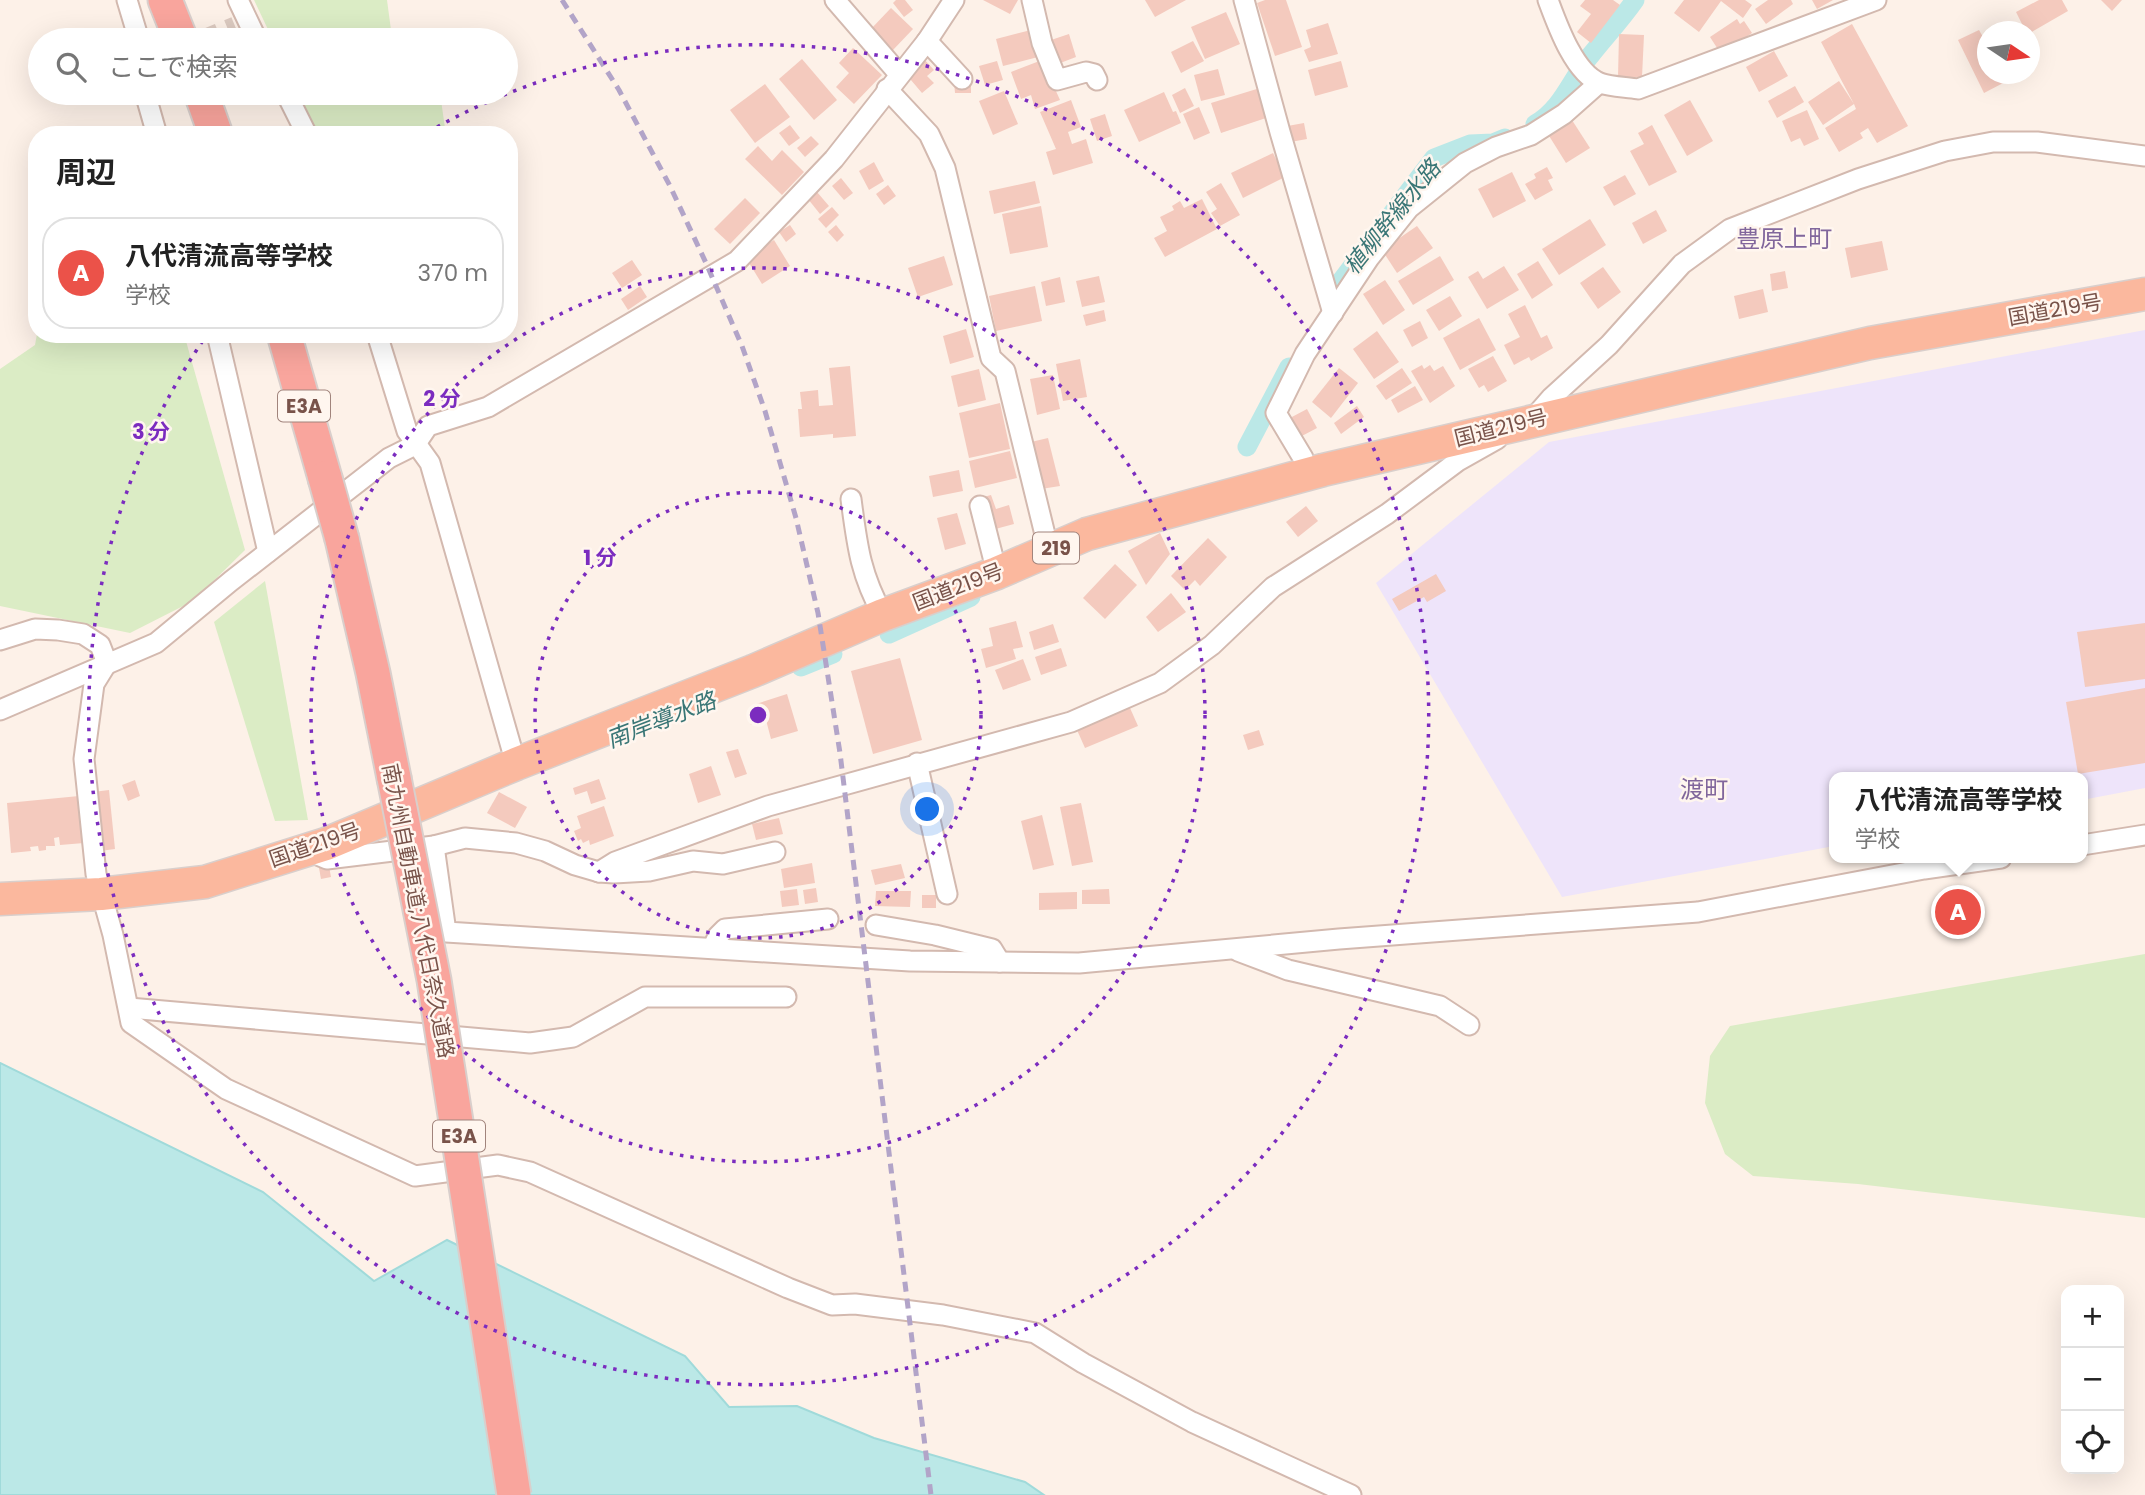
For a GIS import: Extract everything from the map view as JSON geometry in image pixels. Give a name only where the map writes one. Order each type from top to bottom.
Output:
[{"type":"highway","points":[[165,0],[176,28]]},
{"type":"highway","points":[[205,105],[213,126]]},
{"type":"highway","name":"国道219号","points":[[0,899],[101,894],[205,881],[326,844],[516,764],[753,671],[883,615],[997,573],[1087,534],[1308,474],[1870,343],[2145,295]]},
{"type":"highway","name":"南九州自動車道;八代日奈久道路","points":[[287,343],[342,539],[373,673],[434,980],[514,1495]]},
{"type":"street","points":[[127,0],[135,28]]},
{"type":"street","points":[[238,0],[241,24],[245,28]]},
{"type":"street","points":[[835,0],[929,134],[945,168],[991,358],[1005,371],[1049,551]]},
{"type":"street","points":[[0,710],[156,643],[389,457],[415,445],[428,426],[488,407],[737,261],[834,159],[927,41],[954,0]]},
{"type":"street","points":[[1032,0],[1042,43],[1057,80],[1087,72],[1094,74],[1097,80]]},
{"type":"street","points":[[1244,0],[1334,313]]},
{"type":"street","points":[[1548,0],[1561,34],[1582,68],[1599,83],[1638,89],[1877,0]]},
{"type":"street","points":[[927,41],[962,79]]},
{"type":"street","points":[[1308,474],[1303,458],[1276,413],[1305,354],[1369,258],[1409,208],[1465,163],[1531,135],[1564,114],[1599,83]]},
{"type":"street","points":[[148,105],[154,126]]},
{"type":"street","points":[[292,105],[302,126]]},
{"type":"street","points":[[599,872],[615,862],[768,806],[1071,722],[1160,683],[1212,645],[1273,587],[1387,514],[1482,446],[1530,422],[1551,398],[1609,345],[1682,264],[1730,229],[1776,209],[1870,175],[1945,151],[1993,142],[2038,142],[2145,156]]},
{"type":"street","points":[[219,343],[268,552]]},
{"type":"street","points":[[380,343],[407,431],[430,463],[516,764]]},
{"type":"street","points":[[851,499],[859,559],[872,596],[883,615]]},
{"type":"street","points":[[980,506],[997,573]]},
{"type":"street","points":[[0,640],[35,629],[83,634],[100,645],[107,663]]},
{"type":"street","points":[[107,663],[94,684],[84,759],[96,874],[131,1024],[226,1088],[415,1176],[498,1165],[530,1172],[788,1288],[832,1305],[855,1304],[943,1315],[1035,1333],[1083,1363],[1192,1422],[1350,1495]]},
{"type":"street","points":[[917,763],[947,894]]},
{"type":"street","points":[[2088,844],[2145,835]]},
{"type":"street","points":[[306,850],[327,859],[434,846],[464,838],[516,843],[599,872],[649,871],[693,861],[723,864],[775,852]]},
{"type":"street","points":[[434,846],[446,932],[910,961],[1079,963],[1698,912],[1966,863]]},
{"type":"street","points":[[713,947],[725,929],[828,919]]},
{"type":"street","points":[[876,925],[935,935],[992,949],[1000,962]]},
{"type":"street","points":[[1233,949],[1288,970],[1440,1006],[1469,1026]]},
{"type":"street","points":[[129,1008],[530,1043],[573,1037],[645,997],[786,997]]},
{"type":"shaded area","points":[[2145,330],[2145,788],[2088,799],[2088,772],[1829,772],[1829,847],[1562,897],[1376,583],[1549,442]]},
{"type":"green space","points":[[254,0],[387,0],[391,28],[267,28]]},
{"type":"green space","points":[[304,105],[442,105],[445,126],[314,126]]},
{"type":"green space","points":[[187,343],[245,550],[193,601],[130,633],[0,606],[0,369],[35,345]]},
{"type":"green space","points":[[265,581],[308,820],[275,821],[214,622]]},
{"type":"green space","points":[[2145,954],[2145,1218],[1858,1184],[1753,1176],[1725,1154],[1705,1103],[1710,1056],[1730,1026]]},
{"type":"water","points":[[0,1063],[263,1192],[374,1281],[447,1240],[685,1356],[729,1407],[797,1406],[874,1438],[1025,1482],[1044,1495],[0,1495]]},
{"type":"building","points":[[896,0],[905,0],[913,10],[904,17],[893,3]]},
{"type":"building","points":[[983,0],[1018,0],[1010,14]]},
{"type":"building","points":[[1145,0],[1186,0],[1155,17]]},
{"type":"building","points":[[1265,0],[1286,0],[1302,47],[1275,56],[1257,3]]},
{"type":"building","points":[[1585,0],[1613,0],[1620,5],[1591,43],[1577,32],[1591,14],[1580,6]]},
{"type":"building","points":[[1684,0],[1745,0],[1752,5],[1743,18],[1721,1],[1699,32],[1674,13]]},
{"type":"building","points":[[1768,0],[1791,0],[1793,4],[1766,24],[1755,9]]},
{"type":"building","points":[[1812,0],[1833,0],[1817,9]]},
{"type":"building","points":[[2039,0],[2062,0],[2068,11],[2040,27],[2040,21],[2020,21],[2016,12]]},
{"type":"building","points":[[2101,0],[2122,0],[2112,11]]},
{"type":"building","points":[[891,8],[913,29],[892,51],[870,30]]},
{"type":"building","points":[[1226,12],[1240,44],[1205,59],[1191,27]]},
{"type":"building","points":[[1737,19],[1740,24],[1744,21],[1752,33],[1721,54],[1710,37]]},
{"type":"building","points":[[1328,23],[1338,54],[1309,62],[1304,50],[1311,47],[1306,30]]},
{"type":"building","points":[[1852,24],[1908,126],[1877,143],[1868,128],[1860,133],[1863,138],[1839,152],[1825,128],[1856,109],[1821,42]]},
{"type":"building","points":[[1031,30],[1038,57],[1003,66],[996,39]]},
{"type":"building","points":[[1977,31],[1977,79],[1958,40]]},
{"type":"building","points":[[1069,34],[1076,57],[1055,65],[1048,41]]},
{"type":"building","points":[[1619,34],[1644,35],[1642,77],[1618,77]]},
{"type":"building","points":[[1193,41],[1204,61],[1181,73],[1171,52]]},
{"type":"building","points":[[853,48],[882,75],[854,104],[836,87],[849,73],[839,63]]},
{"type":"building","points":[[1774,51],[1788,76],[1759,92],[1746,67]]},
{"type":"building","points":[[922,57],[934,70],[927,76],[934,83],[922,93],[905,73]]},
{"type":"building","points":[[802,59],[837,100],[814,120],[779,79]]},
{"type":"building","points":[[1042,60],[1060,100],[1035,109],[1031,95],[1021,99],[1011,72]]},
{"type":"building","points":[[997,61],[1003,80],[985,85],[979,66]]},
{"type":"building","points":[[1341,61],[1348,87],[1315,96],[1308,70]]},
{"type":"building","points":[[1218,69],[1225,95],[1201,101],[1194,75]]},
{"type":"building","points":[[971,81],[971,93],[955,93],[954,82]]},
{"type":"building","points":[[1839,81],[1854,104],[1823,125],[1808,102]]},
{"type":"building","points":[[765,84],[790,117],[755,143],[730,110]]},
{"type":"building","points":[[1980,84],[2001,84],[1984,93]]},
{"type":"building","points":[[1795,86],[1804,102],[1777,118],[1768,101]]},
{"type":"building","points":[[1185,88],[1194,106],[1180,113],[1172,95]]},
{"type":"building","points":[[1260,88],[1269,117],[1221,133],[1211,103]]},
{"type":"building","points":[[1004,91],[1018,124],[993,135],[979,101]]},
{"type":"building","points":[[1164,92],[1181,123],[1139,142],[1124,110]]},
{"type":"building","points":[[1071,100],[1081,127],[1068,132],[1072,144],[1086,139],[1093,163],[1053,175],[1046,152],[1056,149],[1040,112]]},
{"type":"building","points":[[1690,100],[1713,141],[1687,156],[1664,115]]},
{"type":"building","points":[[1199,107],[1210,133],[1194,140],[1183,114]]},
{"type":"building","points":[[1807,110],[1819,139],[1804,146],[1800,138],[1791,142],[1782,121]]},
{"type":"building","points":[[1105,114],[1112,136],[1097,141],[1090,119]]},
{"type":"building","points":[[1570,117],[1590,148],[1566,163],[1546,131]]},
{"type":"building","points":[[1304,123],[1307,139],[1285,143],[1282,127]]},
{"type":"building","points":[[790,125],[800,138],[789,146],[779,133]]},
{"type":"building","points":[[1652,125],[1677,172],[1649,186],[1630,151],[1644,144],[1638,133]]},
{"type":"building","points":[[811,136],[819,144],[805,157],[797,148]]},
{"type":"building","points":[[758,146],[772,161],[782,150],[804,172],[782,195],[745,159]]},
{"type":"building","points":[[1273,153],[1285,177],[1243,198],[1231,173]]},
{"type":"building","points":[[874,162],[884,181],[869,190],[859,171]]},
{"type":"building","points":[[1547,167],[1553,178],[1548,180],[1553,190],[1535,200],[1525,184],[1536,178],[1534,174]]},
{"type":"building","points":[[1512,172],[1526,201],[1493,218],[1478,189]]},
{"type":"building","points":[[1625,175],[1636,194],[1614,206],[1603,187]]},
{"type":"building","points":[[841,178],[853,193],[844,200],[832,186]]},
{"type":"building","points":[[1035,181],[1040,203],[994,214],[989,191]]},
{"type":"building","points":[[1221,183],[1240,215],[1220,226],[1211,213],[1217,209],[1206,192]]},
{"type":"building","points":[[888,185],[896,196],[884,205],[876,194]]},
{"type":"building","points":[[817,192],[829,206],[820,214],[808,199]]},
{"type":"building","points":[[745,198],[760,213],[730,244],[714,229]]},
{"type":"building","points":[[1202,199],[1217,229],[1165,257],[1154,238],[1167,231],[1160,217],[1174,210],[1172,206],[1180,201],[1184,208]]},
{"type":"building","points":[[1041,206],[1048,247],[1010,254],[1002,214]]},
{"type":"building","points":[[832,207],[839,215],[826,228],[818,219]]},
{"type":"building","points":[[1656,210],[1667,231],[1643,244],[1632,223]]},
{"type":"building","points":[[1590,219],[1606,245],[1559,275],[1542,249]]},
{"type":"building","points":[[790,225],[796,234],[786,242],[779,232]]},
{"type":"building","points":[[836,225],[844,235],[837,242],[828,232]]},
{"type":"building","points":[[1417,226],[1433,248],[1397,273],[1382,250]]},
{"type":"building","points":[[774,240],[790,266],[762,284],[746,258]]},
{"type":"building","points":[[1882,241],[1888,270],[1851,278],[1845,248]]},
{"type":"building","points":[[944,256],[953,285],[918,297],[908,268]]},
{"type":"building","points":[[1440,256],[1454,280],[1413,305],[1398,281]]},
{"type":"building","points":[[632,260],[642,275],[622,288],[612,273]]},
{"type":"building","points":[[1538,261],[1553,285],[1532,299],[1517,274]]},
{"type":"building","points":[[1504,266],[1519,290],[1487,309],[1468,277],[1478,271],[1483,279]]},
{"type":"building","points":[[1603,267],[1621,292],[1598,309],[1580,283]]},
{"type":"building","points":[[1785,271],[1788,288],[1772,291],[1770,274]]},
{"type":"building","points":[[1099,276],[1105,302],[1082,307],[1076,281]]},
{"type":"building","points":[[1060,277],[1065,302],[1046,306],[1041,282]]},
{"type":"building","points":[[1385,280],[1405,310],[1383,325],[1363,294]]},
{"type":"building","points":[[640,286],[647,297],[628,310],[621,299]]},
{"type":"building","points":[[1035,286],[1042,321],[996,331],[989,296]]},
{"type":"building","points":[[1763,289],[1768,312],[1739,319],[1734,296]]},
{"type":"building","points":[[1450,296],[1462,316],[1439,331],[1426,310]]},
{"type":"building","points":[[1525,305],[1541,338],[1547,335],[1553,348],[1531,361],[1529,357],[1514,365],[1504,345],[1520,337],[1508,314]]},
{"type":"building","points":[[1104,310],[1106,321],[1086,326],[1083,315]]},
{"type":"building","points":[[1479,318],[1496,350],[1460,370],[1443,338]]},
{"type":"building","points":[[1420,321],[1428,338],[1412,347],[1403,330]]},
{"type":"building","points":[[966,329],[974,357],[950,364],[943,336]]},
{"type":"building","points":[[1377,331],[1399,362],[1374,379],[1353,349]]},
{"type":"building","points":[[1493,356],[1507,381],[1488,392],[1484,385],[1479,388],[1468,369]]},
{"type":"building","points":[[1080,359],[1087,397],[1063,401],[1056,364]]},
{"type":"building","points":[[1422,365],[1424,369],[1430,365],[1434,371],[1443,366],[1455,386],[1430,403],[1411,371]]},
{"type":"building","points":[[850,366],[856,436],[833,438],[833,434],[800,437],[800,392],[818,390],[819,406],[833,405],[829,368]]},
{"type":"building","points":[[1339,368],[1358,383],[1331,418],[1312,402]]},
{"type":"building","points":[[1402,368],[1412,383],[1386,400],[1376,386]]},
{"type":"building","points":[[979,369],[986,400],[958,407],[951,376]]},
{"type":"building","points":[[1053,375],[1060,409],[1037,415],[1030,379]]},
{"type":"building","points":[[1415,386],[1423,400],[1398,413],[1391,400]]},
{"type":"building","points":[[1000,403],[1010,449],[969,458],[959,413]]},
{"type":"building","points":[[1357,406],[1364,417],[1341,434],[1334,423]]},
{"type":"building","points":[[1307,409],[1317,428],[1300,437],[1290,418]]},
{"type":"building","points":[[1048,438],[1060,486],[1041,489],[1031,442]]},
{"type":"building","points":[[1010,451],[1017,478],[975,488],[969,461]]},
{"type":"building","points":[[959,470],[963,491],[933,497],[929,476]]},
{"type":"building","points":[[991,495],[996,509],[1009,505],[1014,524],[988,531],[980,498]]},
{"type":"building","points":[[1306,506],[1318,521],[1298,537],[1286,522]]},
{"type":"building","points":[[957,513],[966,544],[945,550],[937,518]]},
{"type":"building","points":[[1160,533],[1170,554],[1146,585],[1128,551]]},
{"type":"building","points":[[1208,538],[1227,557],[1200,586],[1195,580],[1185,590],[1171,576]]},
{"type":"building","points":[[1115,564],[1137,585],[1105,619],[1083,598]]},
{"type":"building","points":[[1436,574],[1446,591],[1427,602],[1424,597],[1399,611],[1392,599]]},
{"type":"building","points":[[1171,593],[1186,612],[1158,632],[1146,617]]},
{"type":"building","points":[[1016,621],[1023,647],[1013,649],[1016,659],[986,668],[981,649],[993,646],[989,628]]},
{"type":"building","points":[[2145,623],[2145,679],[2085,687],[2077,632]]},
{"type":"building","points":[[1053,624],[1059,642],[1034,650],[1029,632]]},
{"type":"building","points":[[1061,648],[1067,666],[1041,675],[1035,657]]},
{"type":"building","points":[[900,658],[922,740],[873,754],[851,671]]},
{"type":"building","points":[[1023,659],[1031,680],[1003,690],[995,670]]},
{"type":"building","points":[[2145,688],[2145,763],[2078,772],[2066,702]]},
{"type":"building","points":[[787,694],[798,731],[771,739],[766,720],[751,725],[747,713],[757,709],[756,704]]},
{"type":"building","points":[[1130,708],[1138,726],[1085,748],[1077,730]]},
{"type":"building","points":[[1259,730],[1264,745],[1248,750],[1243,735]]},
{"type":"building","points":[[738,749],[747,774],[735,778],[726,752]]},
{"type":"building","points":[[711,766],[721,795],[698,803],[689,774]]},
{"type":"building","points":[[599,779],[606,799],[591,804],[587,791],[575,795],[573,788]]},
{"type":"building","points":[[135,780],[140,796],[128,801],[122,785]]},
{"type":"building","points":[[109,790],[115,849],[100,851],[93,792]]},
{"type":"building","points":[[499,792],[527,807],[515,828],[487,813]]},
{"type":"building","points":[[79,796],[84,843],[60,845],[59,837],[54,838],[55,846],[46,846],[46,850],[39,851],[38,846],[30,847],[31,851],[11,853],[7,803]]},
{"type":"building","points":[[1081,803],[1093,862],[1072,866],[1060,807]]},
{"type":"building","points":[[604,806],[614,836],[590,845],[589,840],[583,843],[581,839],[578,841],[574,831],[581,828],[577,816]]},
{"type":"building","points":[[1042,815],[1054,865],[1033,870],[1021,821]]},
{"type":"building","points":[[779,818],[783,834],[756,840],[752,824]]},
{"type":"building","points":[[812,863],[815,883],[784,888],[781,869]]},
{"type":"building","points":[[901,864],[905,878],[875,885],[871,870]]},
{"type":"building","points":[[329,866],[331,877],[321,879],[319,868]]},
{"type":"building","points":[[816,888],[818,902],[805,904],[803,890]]},
{"type":"building","points":[[797,889],[799,905],[782,907],[780,891]]},
{"type":"building","points":[[1109,889],[1110,904],[1082,904],[1082,890]]},
{"type":"building","points":[[876,891],[911,891],[910,907],[875,906]]},
{"type":"building","points":[[1077,892],[1077,909],[1039,910],[1039,893]]},
{"type":"building","points":[[922,895],[936,895],[936,908],[922,908]]},
{"type":"waterway","name":"植柳幹線水路","points":[[1535,124],[1559,102],[1583,65],[1635,0]]},
{"type":"waterway","name":"植柳幹線水路","points":[[1338,285],[1434,158],[1470,144],[1493,143],[1505,138]]},
{"type":"waterway","name":"植柳幹線水路","points":[[1247,447],[1289,367]]},
{"type":"waterway","name":"南岸導水路","points":[[889,634],[971,597]]},
{"type":"waterway","name":"南岸導水路","points":[[801,667],[833,654]]},
{"type":"tunnel","points":[[230,28],[235,26]]},
{"type":"railway","points":[[562,0],[619,90],[670,186],[706,263],[742,346],[765,411],[796,518],[818,613],[840,753],[931,1495]]},
{"type":"place","name":"八代清流高等学校","points":[[1958,912]]},
{"type":"district","name":"豊原上町","points":[[1784,239]]},
{"type":"district","name":"渡町","points":[[1704,790]]}]
